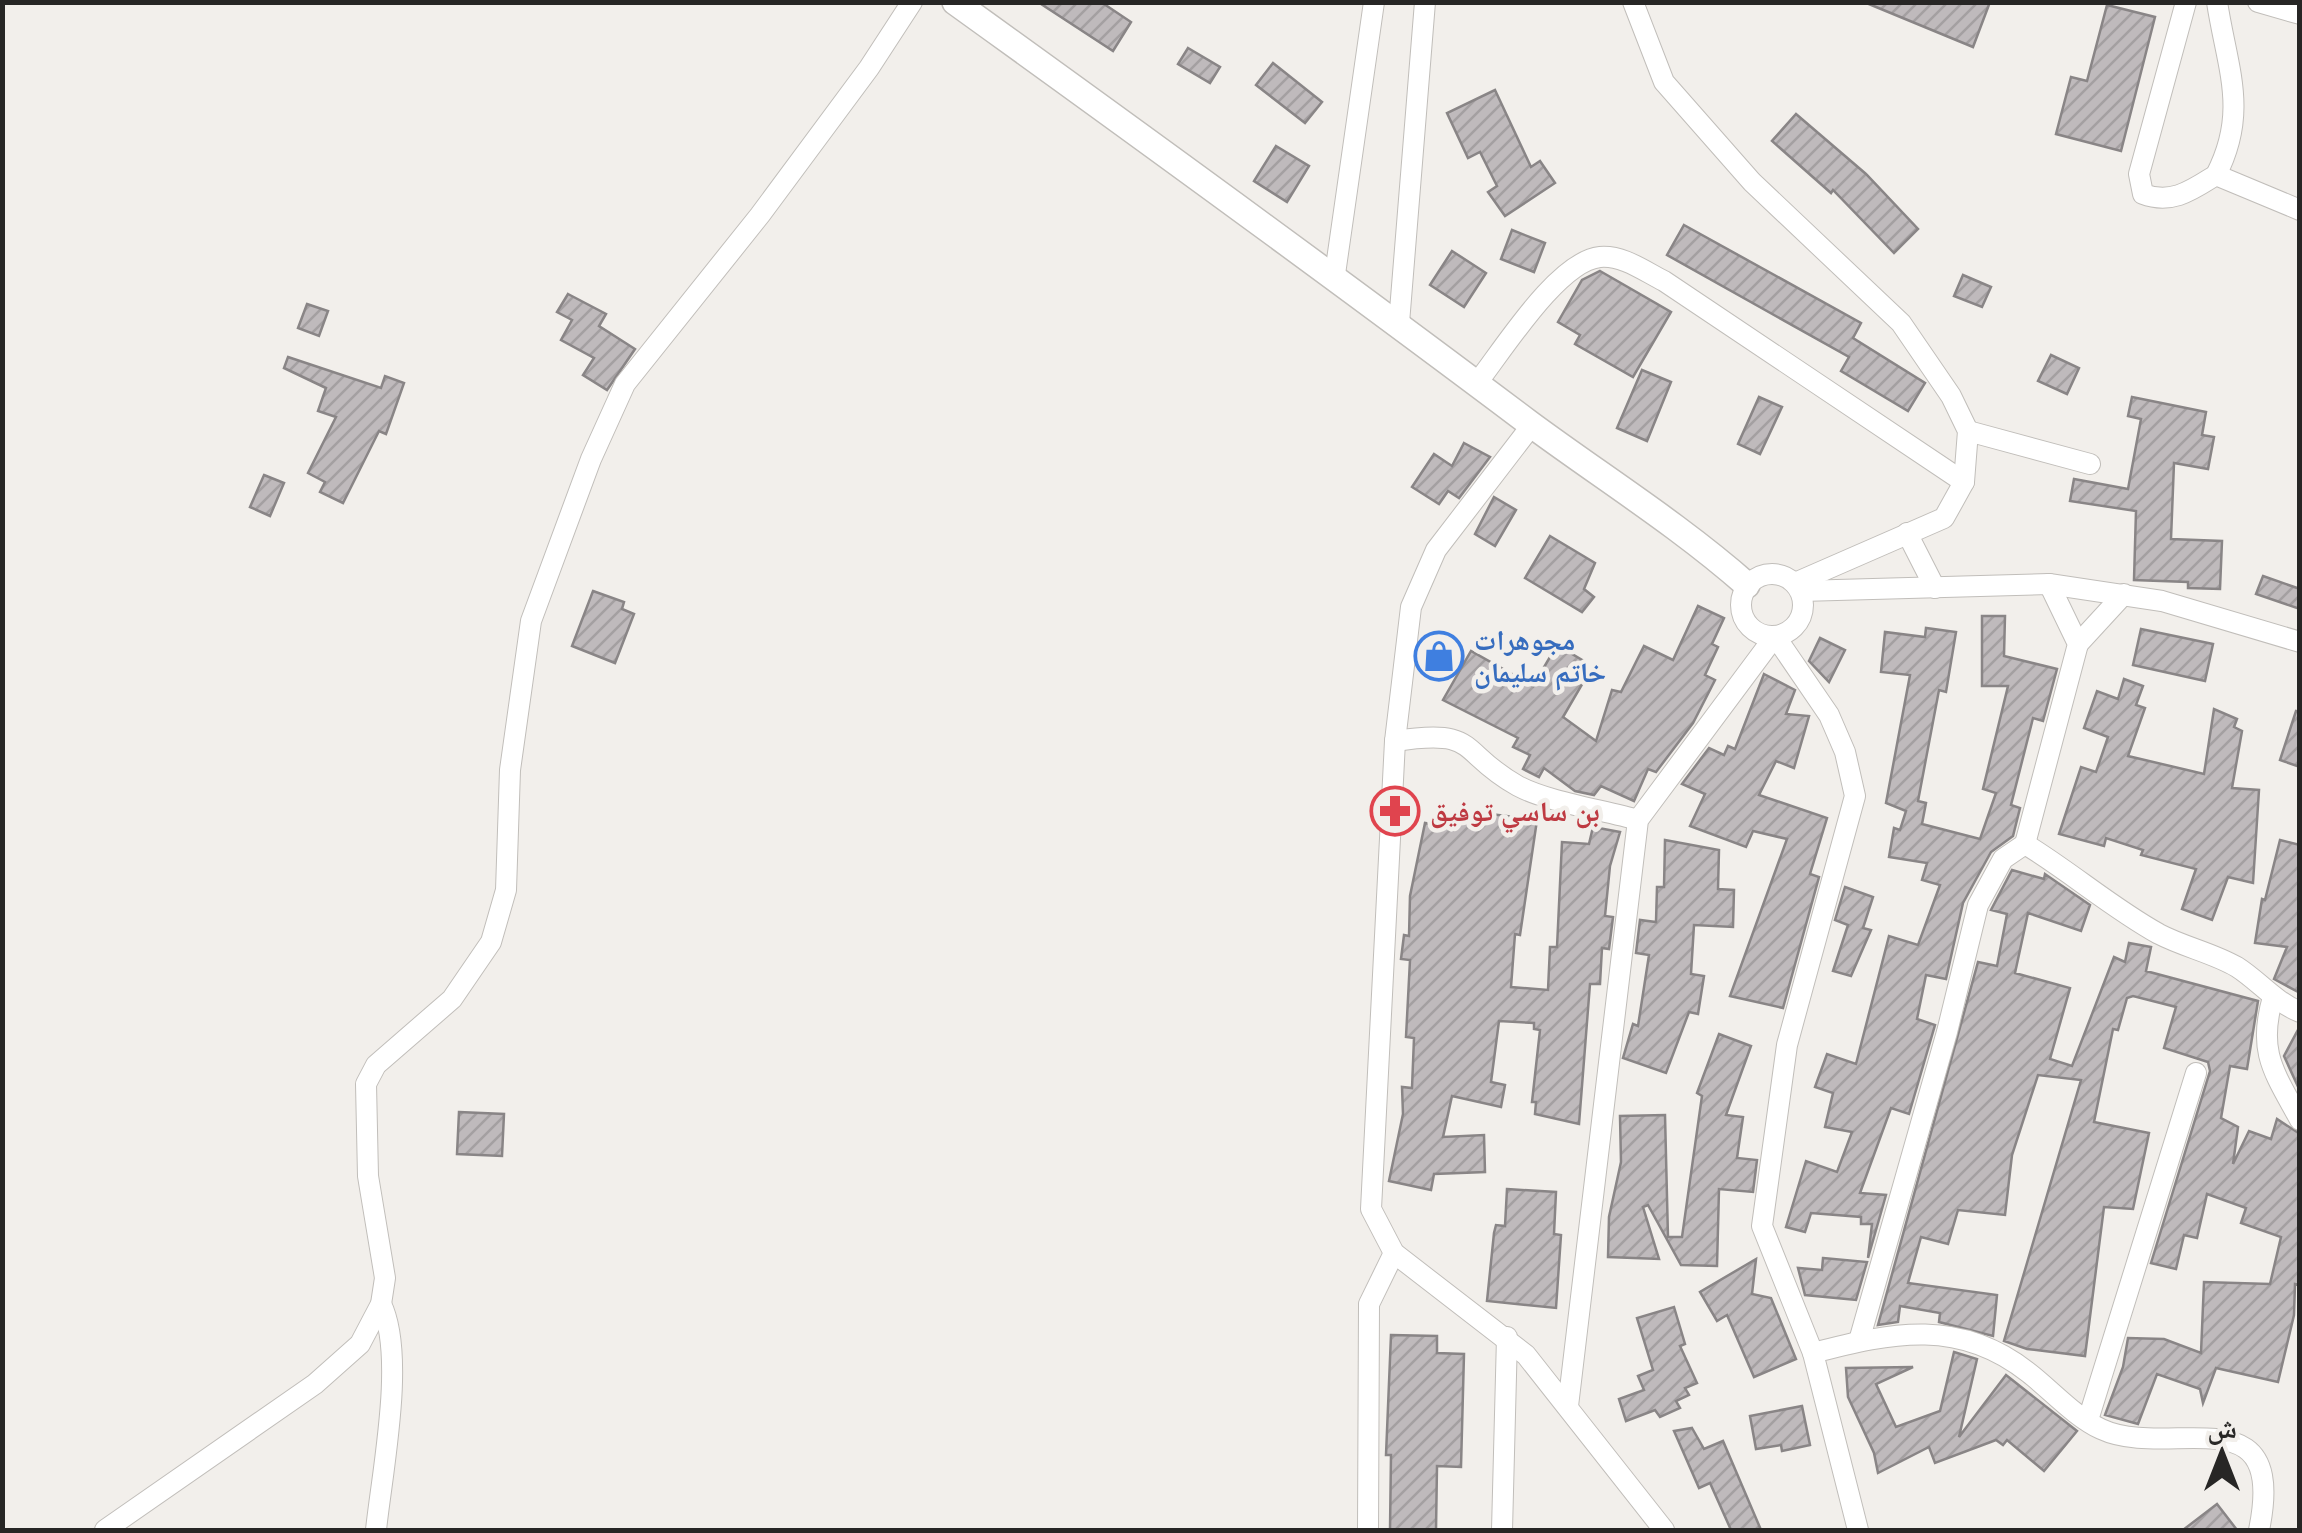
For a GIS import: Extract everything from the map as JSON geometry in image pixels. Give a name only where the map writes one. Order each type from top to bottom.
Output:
[{"type":"street","points":[[105,1530],[315,1384],[360,1344],[381,1304],[385,1278],[368,1176],[366,1084],[376,1065],[452,999],[491,942],[506,890],[510,770],[531,621],[590,459],[625,384],[760,215],[870,68],[912,2]]},
{"type":"street","points":[[955,2],[1335,274],[1532,425],[1700,544],[1748,585]]},
{"type":"street","points":[[1335,274],[1374,2]]},
{"type":"street","points":[[1399,323],[1425,2]]},
{"type":"street","points":[[1634,2],[1664,82],[1752,182],[1902,323],[1951,396],[1968,432],[1964,482],[1944,518],[1798,587]]},
{"type":"street","points":[[2186,2],[2139,174],[2143,194],[2157,200],[2185,195],[2216,174],[2234,126],[2236,87],[2217,2]]},
{"type":"street","points":[[2258,2],[2300,14]]},
{"type":"street","points":[[2216,174],[2300,210]]},
{"type":"street","points":[[1477,383],[1562,276],[1596,257],[1620,258],[1664,281],[1964,482]]},
{"type":"street","points":[[1532,425],[1436,550],[1411,607],[1395,741],[1372,1208],[1394,1252],[1507,1337],[1568,1406],[1664,1530]]},
{"type":"street","points":[[1968,432],[2090,464]]},
{"type":"street","points":[[1907,534],[1935,588]]},
{"type":"street","points":[[1858,1530],[1813,1353],[1762,1226],[1786,1045],[1855,796],[1845,752],[1829,715],[1775,636],[1747,624],[1740,604],[1748,585],[1756,578],[1776,573],[1798,587],[2049,584],[2162,601],[2300,642]]},
{"type":"street","points":[[2049,584],[2078,644]]},
{"type":"street","points":[[1568,1406],[1638,820],[1775,636],[1791,630],[1802,617],[1798,587]]},
{"type":"street","points":[[1859,1341],[1978,905],[2003,859],[2025,844],[2078,644],[2124,594]]},
{"type":"street","points":[[1395,741],[1451,737],[1473,748],[1519,786],[1638,820]]},
{"type":"street","points":[[2025,844],[2076,875],[2115,908],[2162,936],[2237,967],[2300,1012]]},
{"type":"street","points":[[2274,997],[2263,1032],[2265,1052],[2300,1120]]},
{"type":"street","points":[[2088,1420],[2196,1073]]},
{"type":"street","points":[[1368,1530],[1369,1304],[1394,1252]]},
{"type":"street","points":[[376,1530],[393,1362],[391,1333],[381,1304]]},
{"type":"street","points":[[1813,1353],[1859,1341],[1934,1332],[1982,1342],[2007,1355],[2102,1430],[2148,1437],[2222,1438],[2242,1447],[2262,1472],[2267,1492],[2259,1530]]},
{"type":"street","points":[[1502,1530],[1507,1337]]},
{"type":"building","points":[[1038,2],[1101,2],[1131,22],[1113,51]]},
{"type":"building","points":[[1864,2],[1990,2],[1973,47]]},
{"type":"building","points":[[2107,5],[2155,17],[2121,151],[2056,134],[2071,77],[2087,81]]},
{"type":"building","points":[[1188,48],[1220,67],[1210,83],[1178,64]]},
{"type":"building","points":[[1273,63],[1322,102],[1305,123],[1256,85]]},
{"type":"building","points":[[1495,90],[1531,167],[1540,161],[1555,183],[1505,216],[1488,192],[1497,186],[1480,152],[1468,158],[1447,113]]},
{"type":"building","points":[[1796,114],[1866,174],[1918,229],[1894,253],[1833,190],[1831,193],[1772,141]]},
{"type":"building","points":[[1276,146],[1309,166],[1287,202],[1254,181]]},
{"type":"building","points":[[1684,225],[1861,323],[1853,338],[1925,383],[1908,411],[1841,371],[1849,357],[1667,255]]},
{"type":"building","points":[[1512,230],[1545,243],[1534,272],[1501,259]]},
{"type":"building","points":[[1452,251],[1486,273],[1464,307],[1430,285]]},
{"type":"building","points":[[1600,271],[1671,312],[1633,377],[1575,344],[1580,335],[1558,322],[1582,280]]},
{"type":"building","points":[[1963,275],[1991,287],[1982,307],[1954,296]]},
{"type":"building","points":[[568,294],[606,314],[599,326],[635,349],[607,390],[583,375],[594,358],[561,340],[572,320],[557,312]]},
{"type":"building","points":[[307,304],[328,311],[319,336],[298,328]]},
{"type":"building","points":[[2051,355],[2079,368],[2067,394],[2038,381]]},
{"type":"building","points":[[288,357],[381,388],[385,376],[404,383],[386,434],[379,431],[343,503],[320,492],[325,482],[308,473],[336,417],[318,411],[326,388],[284,368]]},
{"type":"building","points":[[1642,370],[1671,382],[1647,441],[1617,428]]},
{"type":"building","points":[[1759,397],[1782,407],[1760,454],[1738,444]]},
{"type":"building","points":[[2132,397],[2206,412],[2202,435],[2214,437],[2208,469],[2174,463],[2171,539],[2222,541],[2220,589],[2188,588],[2188,582],[2134,580],[2136,511],[2070,501],[2074,479],[2128,489],[2141,419],[2128,416]]},
{"type":"building","points":[[1464,443],[1490,457],[1459,498],[1448,491],[1439,504],[1412,487],[1434,454],[1452,466]]},
{"type":"building","points":[[264,475],[284,483],[270,516],[250,507]]},
{"type":"building","points":[[1494,497],[1516,510],[1495,546],[1475,534]]},
{"type":"building","points":[[1550,536],[1595,563],[1584,589],[1594,597],[1582,612],[1525,578]]},
{"type":"building","points":[[2263,576],[2300,589],[2300,609],[2256,594]]},
{"type":"building","points":[[593,591],[624,602],[622,609],[634,614],[615,663],[572,646]]},
{"type":"building","points":[[1698,606],[1724,618],[1712,644],[1718,647],[1705,675],[1715,680],[1693,723],[1656,772],[1648,769],[1634,801],[1601,786],[1594,795],[1575,791],[1544,768],[1539,777],[1523,769],[1530,755],[1513,747],[1518,738],[1443,700],[1471,651],[1533,686],[1557,645],[1587,663],[1577,679],[1584,681],[1563,717],[1596,741],[1612,690],[1621,692],[1644,646],[1673,660]]},
{"type":"building","points":[[1982,616],[2005,616],[2004,656],[2057,669],[2043,721],[2033,718],[2011,805],[2020,808],[2013,836],[1991,852],[1963,903],[1946,979],[1926,975],[1917,1019],[1935,1025],[1909,1114],[1891,1108],[1860,1193],[1886,1195],[1868,1258],[1872,1224],[1861,1224],[1861,1217],[1811,1213],[1805,1232],[1786,1227],[1806,1161],[1837,1172],[1852,1132],[1825,1127],[1833,1093],[1815,1087],[1827,1054],[1856,1064],[1889,936],[1918,945],[1940,885],[1922,880],[1927,863],[1889,857],[1894,828],[1900,830],[1906,811],[1886,803],[1910,675],[1881,672],[1885,632],[1925,637],[1926,628],[1956,632],[1946,692],[1939,690],[1918,801],[1926,803],[1922,824],[1980,839],[1996,793],[1983,789],[2008,686],[1982,686]]},
{"type":"building","points":[[2141,629],[2213,644],[2205,681],[2133,665]]},
{"type":"building","points":[[1820,638],[1845,650],[1829,682],[1809,661]]},
{"type":"building","points":[[1764,674],[1795,690],[1786,714],[1809,716],[1794,768],[1776,761],[1759,795],[1827,818],[1810,874],[1819,877],[1783,1008],[1730,996],[1787,839],[1753,831],[1746,847],[1690,826],[1705,794],[1682,784],[1709,748],[1724,755],[1728,746],[1735,749]]},
{"type":"building","points":[[2124,679],[2143,686],[2136,705],[2145,708],[2128,756],[2204,774],[2214,709],[2237,719],[2234,727],[2242,731],[2232,788],[2259,790],[2253,883],[2228,877],[2212,920],[2182,909],[2196,869],[2141,855],[2143,850],[2106,838],[2104,846],[2059,834],[2081,767],[2096,772],[2108,737],[2084,728],[2097,691],[2118,699]]},
{"type":"building","points":[[2296,711],[2300,712],[2300,767],[2280,760]]},
{"type":"building","points":[[1459,810],[1537,820],[1520,935],[1515,934],[1511,987],[1548,990],[1550,947],[1557,947],[1562,842],[1589,844],[1593,827],[1620,832],[1610,866],[1605,916],[1613,917],[1609,949],[1602,948],[1600,984],[1590,984],[1579,1124],[1535,1114],[1536,1102],[1532,1102],[1540,1030],[1534,1029],[1534,1023],[1499,1021],[1491,1082],[1505,1085],[1501,1107],[1452,1096],[1443,1137],[1484,1135],[1485,1172],[1434,1174],[1431,1190],[1389,1181],[1403,1114],[1402,1087],[1412,1088],[1414,1038],[1406,1037],[1410,960],[1401,959],[1404,935],[1409,936],[1410,896],[1425,823],[1456,828]]},
{"type":"building","points":[[1665,840],[1719,850],[1718,889],[1734,890],[1733,927],[1694,925],[1691,974],[1704,976],[1698,1014],[1689,1012],[1666,1073],[1623,1058],[1633,1024],[1638,1026],[1649,955],[1636,953],[1640,920],[1656,922],[1657,887],[1664,887]]},
{"type":"building","points":[[2280,840],[2300,845],[2300,993],[2274,979],[2287,947],[2255,943],[2262,899],[2265,900]]},
{"type":"building","points":[[2012,870],[2044,879],[2045,874],[2090,905],[2081,931],[2028,913],[2015,973],[2070,988],[2050,1059],[2072,1066],[2114,957],[2125,962],[2129,943],[2151,947],[2146,971],[2258,1001],[2247,1069],[2230,1066],[2221,1118],[2238,1127],[2233,1164],[2249,1131],[2271,1139],[2277,1119],[2300,1134],[2300,1285],[2295,1284],[2294,1315],[2278,1382],[2216,1368],[2203,1403],[2200,1389],[2157,1374],[2138,1424],[2105,1415],[2123,1367],[2128,1338],[2164,1339],[2201,1353],[2204,1282],[2270,1284],[2281,1237],[2241,1223],[2246,1208],[2207,1194],[2197,1238],[2184,1235],[2176,1269],[2151,1263],[2210,1071],[2208,1062],[2164,1048],[2176,1007],[2133,996],[2127,998],[2118,1030],[2113,1029],[2094,1122],[2149,1133],[2133,1209],[2104,1207],[2085,1356],[2027,1349],[2004,1341],[2081,1080],[2038,1075],[2012,1155],[2005,1215],[1958,1210],[1948,1244],[1921,1237],[1908,1283],[1997,1295],[1993,1336],[1939,1322],[1940,1313],[1900,1306],[1898,1322],[1878,1325],[1978,962],[1997,966],[2007,914],[1991,910]]},
{"type":"building","points":[[1845,887],[1873,897],[1863,928],[1871,930],[1851,976],[1833,971],[1848,925],[1835,920]]},
{"type":"building","points":[[2300,1026],[2300,1091],[2284,1056]]},
{"type":"building","points":[[1719,1034],[1751,1046],[1726,1115],[1743,1117],[1737,1158],[1757,1160],[1753,1192],[1719,1189],[1717,1266],[1681,1265],[1648,1205],[1643,1207],[1659,1259],[1608,1257],[1609,1217],[1621,1162],[1620,1116],[1665,1115],[1668,1237],[1682,1237],[1702,1096],[1697,1093]]},
{"type":"building","points":[[459,1112],[504,1114],[502,1156],[457,1154]]},
{"type":"building","points":[[1507,1189],[1556,1192],[1554,1234],[1561,1235],[1556,1308],[1487,1301],[1494,1233],[1496,1225],[1505,1226]]},
{"type":"building","points":[[1823,1258],[1867,1262],[1856,1300],[1805,1295],[1798,1268],[1822,1270]]},
{"type":"building","points":[[1756,1259],[1752,1294],[1771,1298],[1796,1359],[1754,1377],[1727,1315],[1717,1321],[1700,1292]]},
{"type":"building","points":[[1674,1307],[1685,1344],[1680,1346],[1697,1383],[1685,1388],[1689,1395],[1676,1401],[1680,1408],[1660,1417],[1655,1410],[1626,1421],[1619,1399],[1644,1390],[1638,1376],[1653,1370],[1637,1318]]},
{"type":"building","points":[[1391,1335],[1437,1336],[1437,1353],[1464,1354],[1461,1467],[1437,1466],[1436,1530],[1390,1530],[1391,1455],[1386,1455]]},
{"type":"building","points":[[1954,1352],[1977,1359],[1959,1437],[2006,1375],[2077,1431],[2044,1471],[2007,1440],[2003,1445],[1996,1440],[1935,1463],[1929,1447],[1878,1473],[1874,1453],[1848,1397],[1846,1368],[1913,1367],[1876,1384],[1896,1427],[1940,1411]]},
{"type":"building","points":[[1802,1406],[1810,1445],[1782,1451],[1781,1445],[1756,1449],[1750,1416]]},
{"type":"building","points":[[1692,1428],[1704,1449],[1723,1441],[1761,1530],[1731,1530],[1710,1483],[1699,1488],[1674,1431]]},
{"type":"building","points":[[2217,1504],[2237,1530],[2183,1530]]},
{"type":"place","name":"مجوهرات خاتم سليمان","points":[[1439,656]]},
{"type":"place","name":"بن ساسي توفيق","points":[[1395,811]]}]
